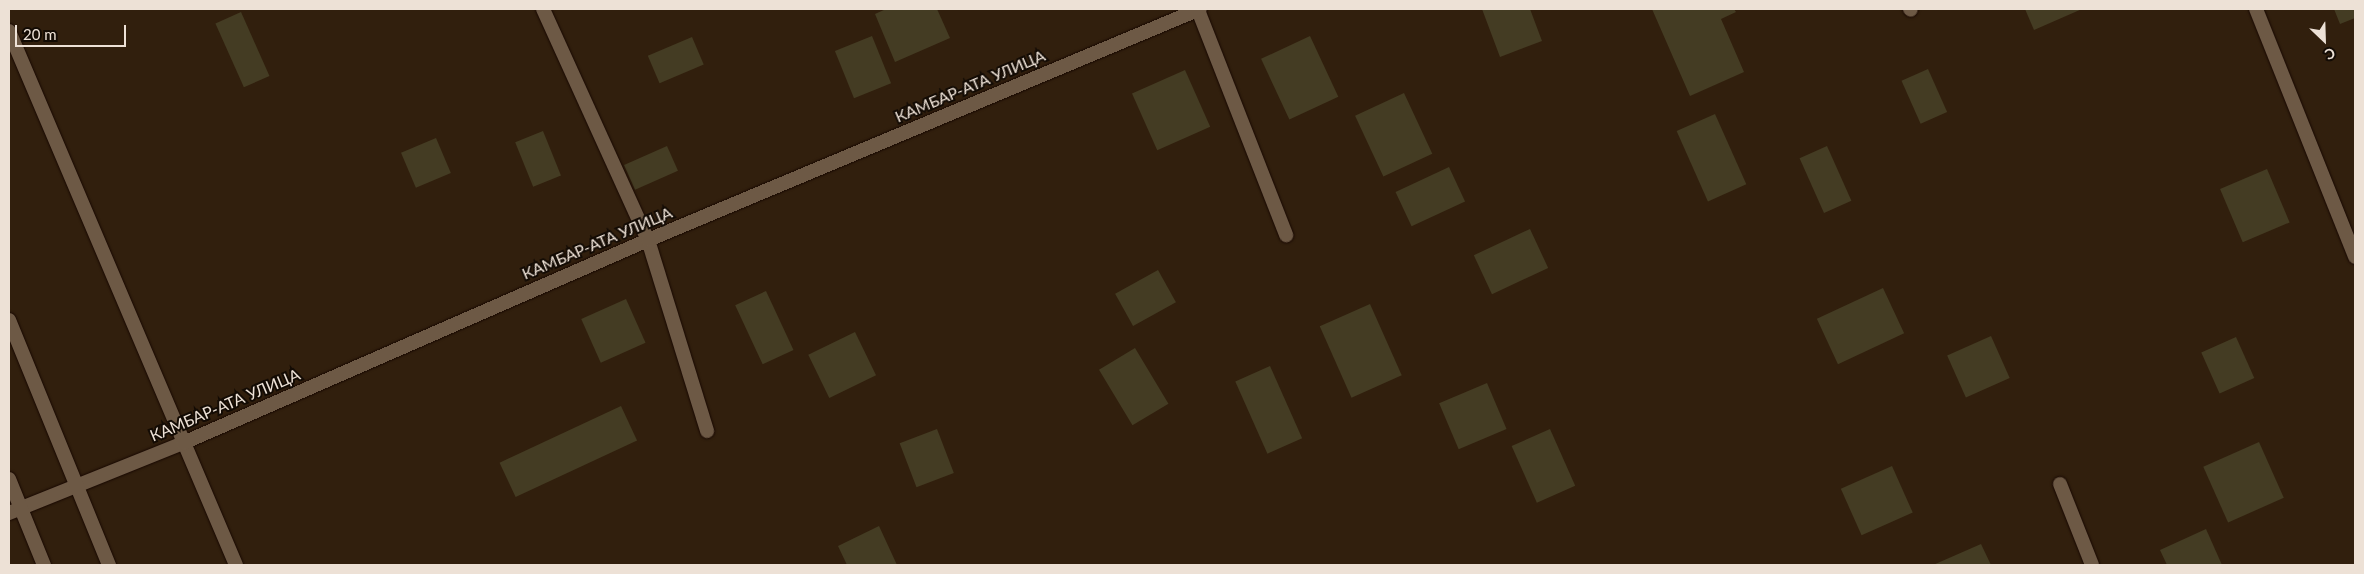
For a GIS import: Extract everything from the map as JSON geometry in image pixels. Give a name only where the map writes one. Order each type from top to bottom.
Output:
[{"type":"street","points":[[543,9],[648,240],[707,431]]},
{"type":"street","points":[[1199,9],[1286,235]]},
{"type":"street","name":"КАМБАР-АТА УЛИЦА","points":[[15,510],[183,443],[648,240],[1179,13],[1199,9]]},
{"type":"street","points":[[2256,9],[2355,257]]},
{"type":"street","points":[[9,31],[236,565]]},
{"type":"street","points":[[9,320],[109,565]]},
{"type":"street","points":[[9,480],[15,510],[44,565]]},
{"type":"street","points":[[2060,484],[2092,565]]},
{"type":"building","points":[[886,9],[937,9],[950,38],[895,62],[875,14]]},
{"type":"building","points":[[1482,9],[1530,9],[1542,41],[1500,57]]},
{"type":"building","points":[[1652,9],[1734,9],[1736,12],[1721,19],[1744,72],[1690,96]]},
{"type":"building","points":[[2025,9],[2082,9],[2034,30]]},
{"type":"building","points":[[2334,9],[2355,9],[2355,18],[2340,24]]},
{"type":"building","points":[[241,12],[269,76],[244,87],[215,23]]},
{"type":"building","points":[[872,36],[891,83],[854,98],[835,51]]},
{"type":"building","points":[[1310,36],[1338,97],[1289,120],[1261,59]]},
{"type":"building","points":[[692,37],[704,65],[660,83],[648,56]]},
{"type":"building","points":[[1928,69],[1947,112],[1921,124],[1902,81]]},
{"type":"building","points":[[1185,70],[1210,127],[1157,150],[1132,94]]},
{"type":"building","points":[[1404,93],[1432,154],[1383,177],[1355,116]]},
{"type":"building","points":[[1715,114],[1746,184],[1708,201],[1677,131]]},
{"type":"building","points":[[543,131],[561,176],[533,187],[515,142]]},
{"type":"building","points":[[436,138],[451,173],[416,188],[401,153]]},
{"type":"building","points":[[667,146],[678,171],[635,190],[624,165]]},
{"type":"building","points":[[1827,146],[1851,201],[1824,213],[1800,158]]},
{"type":"building","points":[[1449,167],[1465,201],[1412,226],[1396,192]]},
{"type":"building","points":[[2267,169],[2290,222],[2243,242],[2220,189]]},
{"type":"building","points":[[1530,229],[1548,268],[1492,294],[1474,255]]},
{"type":"building","points":[[1158,270],[1176,302],[1133,326],[1115,294]]},
{"type":"building","points":[[1883,288],[1904,333],[1838,364],[1817,319]]},
{"type":"building","points":[[766,291],[793,350],[763,364],[735,305]]},
{"type":"building","points":[[626,299],[646,343],[601,363],[581,319]]},
{"type":"building","points":[[1370,304],[1402,375],[1351,398],[1320,326]]},
{"type":"building","points":[[855,332],[876,375],[829,398],[808,355]]},
{"type":"building","points":[[1991,336],[2010,378],[1966,398],[1947,356]]},
{"type":"building","points":[[2236,337],[2254,378],[2220,394],[2201,352]]},
{"type":"building","points":[[1135,348],[1168,404],[1132,425],[1099,370]]},
{"type":"building","points":[[1270,366],[1302,438],[1267,454],[1235,381]]},
{"type":"building","points":[[1487,383],[1507,429],[1459,449],[1439,403]]},
{"type":"building","points":[[621,406],[637,440],[516,497],[500,463]]},
{"type":"building","points":[[937,429],[954,473],[917,487],[900,443]]},
{"type":"building","points":[[1550,429],[1575,486],[1537,503],[1512,446]]},
{"type":"building","points":[[2259,442],[2284,498],[2228,523],[2203,467]]},
{"type":"building","points":[[1892,466],[1913,513],[1862,535],[1841,489]]},
{"type":"building","points":[[879,526],[897,565],[847,565],[838,546]]},
{"type":"building","points":[[2206,529],[2222,565],[2167,565],[2160,550]]},
{"type":"building","points":[[1981,544],[1991,565],[1933,565]]}]
